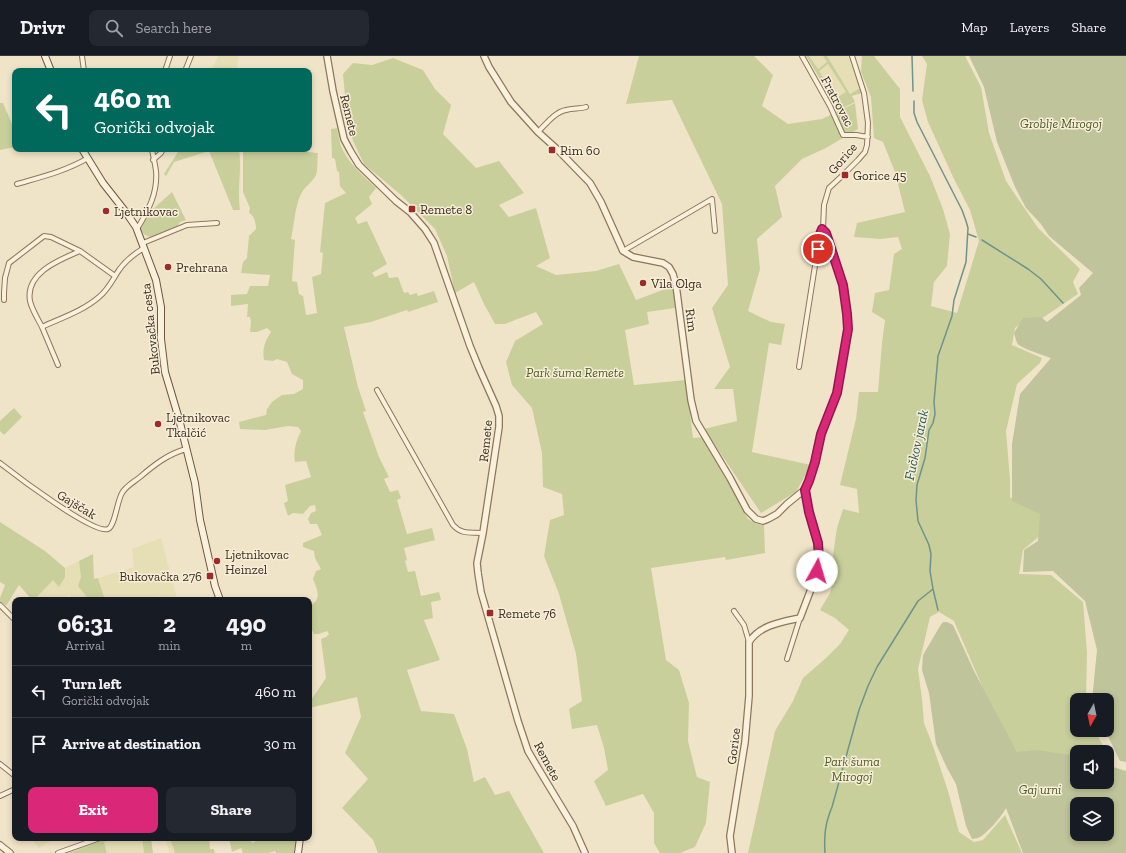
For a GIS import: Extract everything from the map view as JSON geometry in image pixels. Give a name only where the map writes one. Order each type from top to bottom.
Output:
[{"type":"main road","points":[[45,56],[49,68]]},
{"type":"main road","name":"Bukovačka cesta","points":[[84,152],[102,182],[137,229],[153,271],[161,307],[161,339],[165,372],[179,419],[196,488],[200,520],[219,597]]},
{"type":"main road","points":[[298,853],[300,841]]},
{"type":"street","points":[[82,56],[84,68]]},
{"type":"street","points":[[166,68],[170,56]]},
{"type":"street","points":[[186,68],[191,56]]},
{"type":"street","name":"Remete","points":[[327,56],[344,139],[358,165],[396,201],[410,212],[426,229],[442,264],[470,346],[496,406],[499,416],[499,427],[477,563],[481,592],[528,751],[573,826],[585,853]]},
{"type":"street","points":[[484,56],[510,102],[590,184],[601,202],[623,251],[712,199],[715,231]]},
{"type":"street","name":"Fratrovac","points":[[802,56],[830,106],[843,135],[868,137]]},
{"type":"street","name":"Gorice","points":[[799,367],[822,229],[824,205],[829,188],[864,152],[867,145],[868,124],[864,93],[852,56]]},
{"type":"street","points":[[538,132],[562,111],[586,107]]},
{"type":"street","points":[[137,229],[154,196],[156,170],[152,152]]},
{"type":"street","points":[[153,160],[162,152]]},
{"type":"street","points":[[17,184],[62,170],[88,158]]},
{"type":"street","points":[[42,327],[96,300],[103,294],[128,259],[143,246],[188,225],[217,223]]},
{"type":"street","points":[[787,659],[817,571],[819,558],[818,543],[809,512],[805,490],[815,462],[821,434],[837,393],[848,329],[843,285],[826,233],[822,229]]},
{"type":"street","points":[[4,300],[5,278],[9,263],[44,236],[50,237],[80,251],[115,276]]},
{"type":"street","points":[[58,365],[30,301],[30,287],[38,274],[64,258],[80,251]]},
{"type":"street","name":"Rim","points":[[623,251],[633,257],[663,263],[669,267],[673,274],[676,285],[691,400],[696,421],[747,510],[756,519],[763,521],[777,514],[805,490]]},
{"type":"street","points":[[377,390],[453,525],[458,531],[483,533]]},
{"type":"street","name":"Gajščak","points":[[0,463],[31,487],[72,514],[99,529],[106,530],[113,522],[118,500],[125,489],[165,458],[186,449]]},
{"type":"street","points":[[0,605],[12,617]]},
{"type":"street","name":"Gorice","points":[[732,853],[730,836],[745,742],[749,696],[749,642],[744,625],[734,611]]},
{"type":"street","points":[[749,642],[756,634],[769,625],[800,618]]},
{"type":"street","points":[[0,764],[12,774]]},
{"type":"street","points":[[0,796],[12,790]]},
{"type":"street","points":[[58,853],[92,841]]},
{"type":"street","points":[[0,845],[10,853]]},
{"type":"shaded area","points":[[218,56],[239,56],[237,68],[212,68]]},
{"type":"shaded area","points":[[809,56],[823,56],[827,62],[817,69]]},
{"type":"shaded area","points":[[827,56],[849,56],[860,88],[850,94]]},
{"type":"shaded area","points":[[828,64],[846,92],[836,98],[818,71]]},
{"type":"shaded area","points":[[161,538],[177,597],[104,597],[98,578],[134,567],[132,549]]},
{"type":"shaded area","points":[[79,561],[81,577],[78,586],[86,596],[71,597],[69,595],[67,597],[37,597],[53,579],[59,587],[65,577],[65,568]]},
{"type":"shaded area","points":[[33,841],[50,841],[39,848]]},
{"type":"shaded area","points":[[142,841],[144,853],[107,853],[104,842]]},
{"type":"shaded area","points":[[166,841],[171,841],[175,853],[170,853]]},
{"type":"green space","points":[[639,56],[754,56],[773,75],[762,106],[788,124],[822,119],[855,103],[858,129],[826,148],[802,159],[775,186],[782,217],[757,239],[760,269],[748,311],[771,322],[785,324],[781,345],[769,343],[752,452],[811,465],[796,492],[761,513],[704,429],[737,421],[733,389],[714,389],[730,367],[712,308],[728,285],[722,204],[672,100],[626,104]]},
{"type":"green space","points":[[806,56],[809,56],[818,69],[827,62],[823,56],[827,56],[850,94],[860,88],[862,93],[852,96],[855,102],[839,110]],"holes":[[[828,64],[846,92],[835,98],[819,71]]]},
{"type":"green space","name":"Park šuma Mirogoj","points":[[862,56],[874,56],[900,89],[900,117],[930,176],[943,209],[950,234],[947,266],[934,282],[931,306],[957,313],[979,241],[970,210],[928,122],[922,100],[927,64],[922,56],[965,56],[981,87],[989,133],[1006,181],[1038,228],[1080,269],[1073,282],[1078,294],[1041,319],[1025,320],[1015,328],[1012,345],[1042,358],[1040,363],[1017,384],[1006,431],[1010,497],[1044,516],[1043,533],[1023,550],[1019,574],[1051,575],[1083,602],[1087,652],[1086,693],[1070,693],[1070,737],[1098,737],[1102,745],[1070,745],[1070,761],[1017,752],[988,700],[954,621],[939,612],[930,617],[918,669],[924,723],[948,791],[959,832],[974,842],[983,840],[1005,815],[1022,853],[748,853],[775,731],[793,701],[803,678],[840,644],[849,630],[835,618],[820,610],[830,593],[835,574],[833,555],[837,528],[843,509],[859,513],[857,489],[840,485],[856,419],[859,392],[878,392],[885,320],[872,312],[875,293],[889,290],[894,254],[902,249],[898,237],[880,239],[854,237],[857,223],[905,212],[895,172],[883,142],[874,138],[871,97],[861,72]]},
{"type":"green space","name":"Groblje Mirogoj","points":[[969,56],[1126,56],[1126,762],[1120,761],[1114,749],[1114,745],[1112,745],[1108,737],[1114,737],[1114,693],[1093,693],[1097,650],[1085,601],[1053,571],[1023,572],[1024,550],[1038,541],[1040,514],[1012,501],[1012,444],[1020,394],[1051,358],[1019,345],[1014,333],[1023,318],[1041,317],[1047,322],[1081,295],[1079,288],[1093,273],[1049,236],[1041,224],[1026,208],[1015,187],[997,142],[984,87]]},
{"type":"green space","name":"Park šuma Remete","points":[[393,58],[423,70],[435,89],[451,105],[443,134],[476,168],[499,161],[524,193],[499,205],[509,217],[536,208],[550,258],[536,266],[556,275],[596,271],[619,264],[636,300],[673,286],[675,308],[647,312],[649,324],[625,330],[634,385],[686,380],[693,438],[703,437],[748,519],[757,524],[764,525],[765,553],[726,560],[725,557],[651,568],[666,660],[679,670],[689,703],[688,741],[697,777],[710,782],[706,823],[695,847],[680,853],[660,853],[654,843],[654,813],[643,794],[606,806],[594,781],[608,770],[604,748],[597,725],[572,729],[569,709],[582,701],[576,654],[559,594],[544,556],[550,520],[564,515],[562,494],[543,487],[542,453],[532,408],[512,385],[506,362],[515,341],[543,324],[536,312],[505,324],[495,324],[474,282],[455,293],[447,256],[435,229],[401,195],[364,164],[353,141],[347,117],[343,74],[353,63],[372,65]]},
{"type":"green space","points":[[0,103],[3,103],[12,124],[12,148],[0,150]]},
{"type":"green space","points":[[337,128],[340,143],[346,156],[355,168],[376,188],[369,197],[372,204],[355,218],[358,224],[367,221],[387,264],[372,273],[375,277],[387,272],[389,278],[398,277],[404,293],[408,292],[410,295],[417,293],[418,296],[434,291],[438,302],[408,312],[407,310],[371,322],[344,327],[358,387],[366,411],[363,412],[379,457],[389,477],[384,479],[390,492],[398,490],[401,498],[397,500],[407,534],[432,528],[435,540],[404,548],[408,572],[415,571],[421,596],[439,592],[441,600],[431,602],[433,618],[424,620],[440,660],[407,670],[421,711],[454,714],[467,749],[474,782],[485,777],[495,795],[509,791],[544,853],[378,853],[373,840],[342,808],[368,779],[345,753],[361,717],[357,697],[312,707],[312,699],[326,678],[321,639],[329,634],[327,631],[314,634],[312,630],[312,605],[316,601],[318,594],[313,579],[316,571],[321,569],[315,558],[314,551],[303,547],[303,543],[322,535],[317,524],[310,524],[308,519],[311,513],[316,511],[315,505],[310,506],[303,514],[293,513],[288,516],[284,503],[288,501],[285,485],[311,477],[306,461],[295,462],[295,446],[301,431],[298,427],[288,426],[265,430],[240,429],[239,422],[266,415],[267,409],[272,402],[282,395],[294,394],[303,389],[303,380],[292,374],[287,362],[277,359],[273,361],[264,360],[264,345],[271,332],[267,328],[257,332],[250,332],[250,317],[247,317],[248,304],[231,306],[231,295],[247,294],[250,286],[268,286],[270,275],[241,273],[243,262],[247,258],[249,236],[256,229],[256,224],[249,213],[250,208],[243,192],[243,152],[318,153],[316,175],[302,191],[296,210],[291,239],[295,240],[292,281],[297,282],[299,294],[303,296],[306,315],[317,313],[312,277],[321,274],[323,253],[320,252],[325,203],[346,193],[340,186],[339,172],[337,171],[335,159],[332,158],[331,129]]},
{"type":"green space","points":[[178,152],[206,152],[174,162],[166,176],[164,174]]},
{"type":"green space","points":[[209,152],[239,152],[240,210],[233,210]]},
{"type":"green space","points":[[172,192],[186,220],[180,222],[177,227],[151,237],[145,235],[141,230],[141,226],[151,208],[153,209]]},
{"type":"green space","points":[[14,408],[22,417],[4,435],[0,431],[0,421]]},
{"type":"green space","points":[[0,522],[45,551],[65,568],[65,577],[59,587],[53,580],[37,597],[29,597],[19,585],[6,606],[0,601],[5,585],[0,582]]},
{"type":"green space","points":[[93,554],[94,579],[98,578],[104,597],[85,597],[86,596],[78,586],[81,577],[79,561]]},
{"type":"green space","name":"Gaj urni","points":[[943,622],[953,625],[974,671],[1017,752],[1036,750],[1070,755],[1070,789],[1114,789],[1114,767],[1126,771],[1126,853],[1023,853],[1006,808],[985,833],[978,838],[972,839],[966,826],[956,784],[936,744],[929,693],[922,670],[923,655]]},
{"type":"green space","points":[[100,841],[107,841],[104,842],[107,853],[69,853]]},
{"type":"green space","points":[[142,841],[151,841],[153,853],[144,853]]},
{"type":"green space","points":[[171,841],[209,841],[210,849],[214,849],[215,853],[175,853]]},
{"type":"green space","points":[[230,841],[251,841],[252,843],[256,841],[296,841],[294,853],[276,853],[275,851],[269,853],[243,853],[241,848],[232,852]]},
{"type":"waterway","name":"Fučkov jarak","points":[[912,56],[913,91]]},
{"type":"waterway","name":"Fučkov jarak","points":[[825,853],[826,824],[859,710],[868,686],[877,667],[918,601],[933,589],[930,571],[931,554],[929,545],[918,521],[916,500],[917,485],[925,458],[929,430],[933,423],[935,414],[934,402],[938,356],[952,316],[954,300],[966,262],[968,228],[962,210],[917,122],[914,113],[914,101]]},
{"type":"waterway","points":[[968,234],[976,237]]},
{"type":"waterway","points":[[982,240],[1041,279],[1063,303]]},
{"type":"waterway","points":[[933,589],[938,610]]},
{"type":"place","name":"Rim 60","points":[[552,150]]},
{"type":"place","name":"Gorice 45","points":[[845,175]]},
{"type":"place","name":"Remete 8","points":[[412,209]]},
{"type":"place","name":"Ljetnikovac","points":[[106,211]]},
{"type":"place","name":"Prehrana","points":[[168,267]]},
{"type":"place","name":"Vila Olga","points":[[643,283]]},
{"type":"place","name":"Ljetnikovac Tkalčić","points":[[158,424]]},
{"type":"place","name":"Ljetnikovac Heinzel","points":[[217,561]]},
{"type":"place","name":"Bukovačka 276","points":[[210,576]]},
{"type":"place","name":"Remete 76","points":[[490,613]]},
{"type":"route","points":[[817,571],[819,558],[818,543],[809,512],[805,490],[815,462],[821,434],[836,399],[848,329],[843,285],[826,233],[822,229],[818,249]]}]
